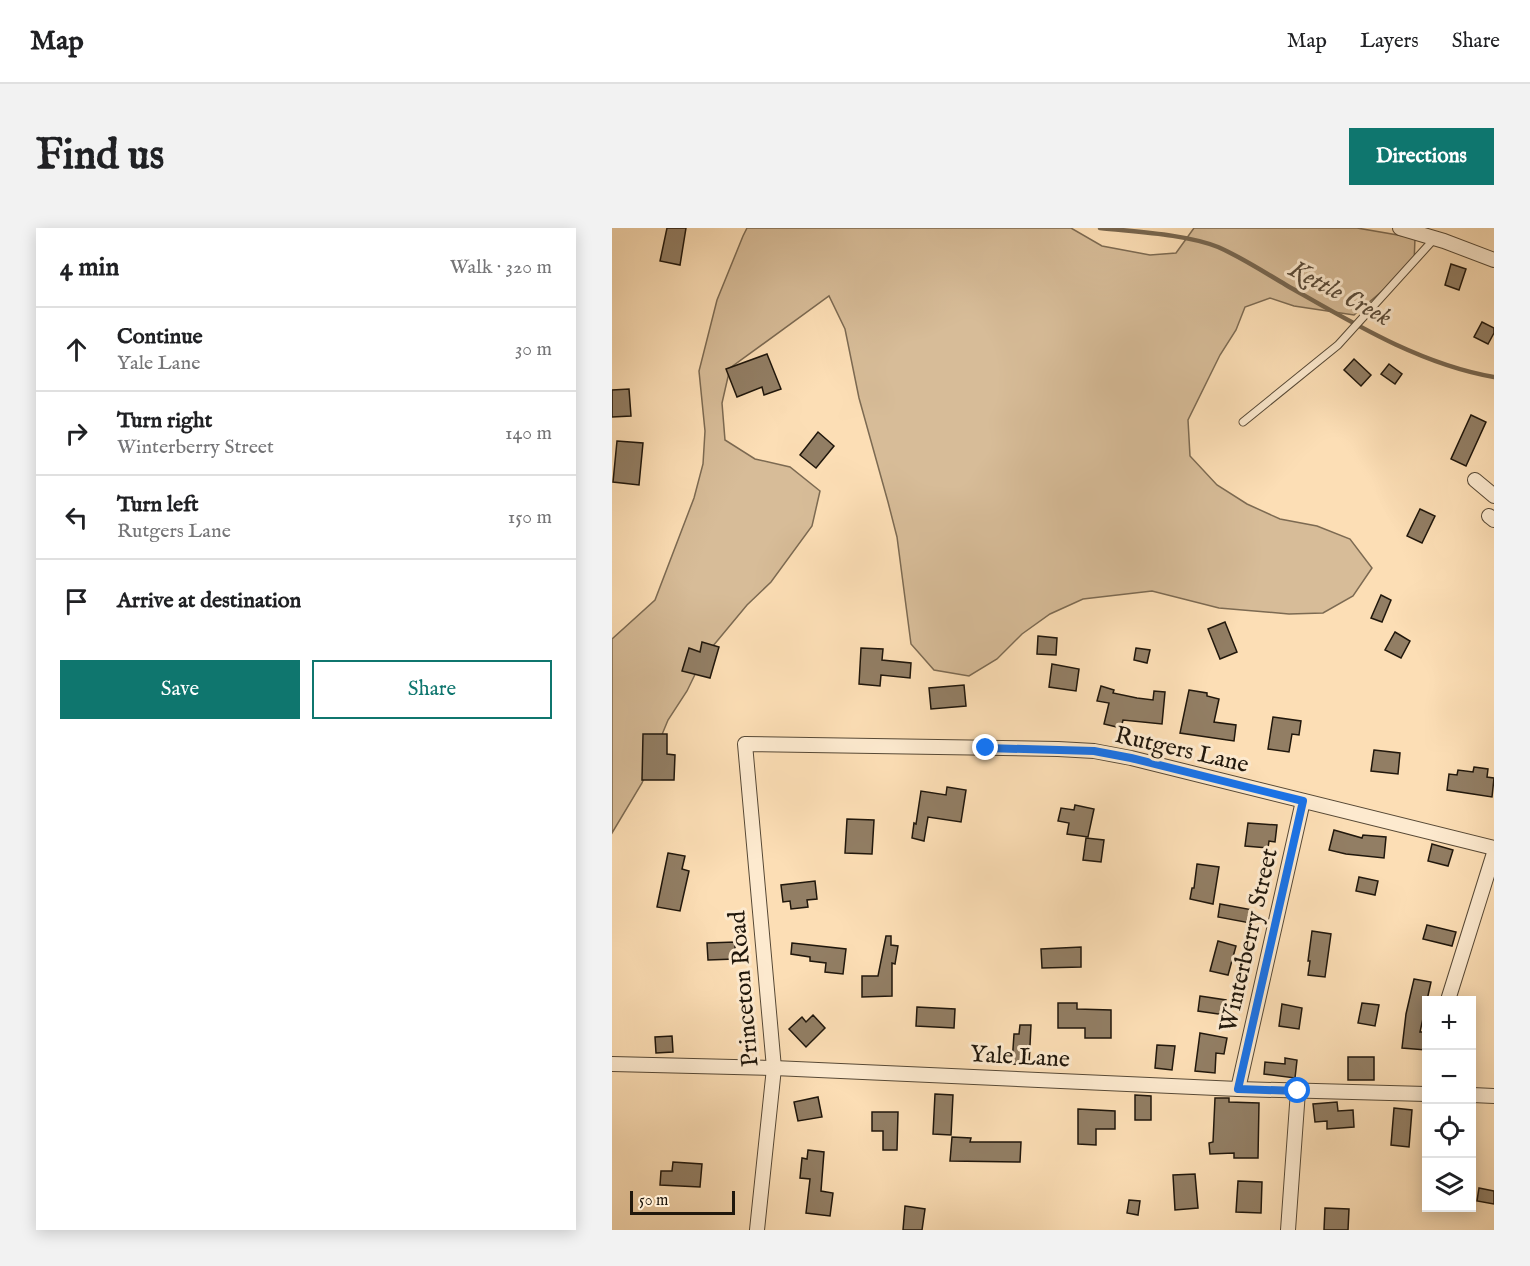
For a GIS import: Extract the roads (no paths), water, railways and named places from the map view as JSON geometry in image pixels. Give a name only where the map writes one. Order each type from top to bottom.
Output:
[{"type":"street","points":[[1400,228],[1442,236],[1494,260]]},
{"type":"street","points":[[1474,480],[1494,496]]},
{"type":"street","name":"Rutgers Lane","points":[[745,744],[1094,751],[1131,758],[1494,850]]},
{"type":"street","name":"Princeton Road","points":[[745,744],[774,1068],[757,1230]]},
{"type":"street","name":"Winterberry Street","points":[[1238,1089],[1303,801]]},
{"type":"street","points":[[1449,996],[1494,850]]},
{"type":"street","name":"Yale Lane","points":[[612,1064],[774,1068],[1238,1089],[1422,1094]]},
{"type":"street","points":[[1288,1230],[1298,1091]]},
{"type":"street","points":[[1476,1095],[1494,1096]]},
{"type":"lane","points":[[1242,422],[1338,345],[1442,236]]},
{"type":"waterway","name":"Kettle Creek","points":[[1100,228],[1176,236],[1218,247],[1386,340],[1439,362],[1494,377]]}]
